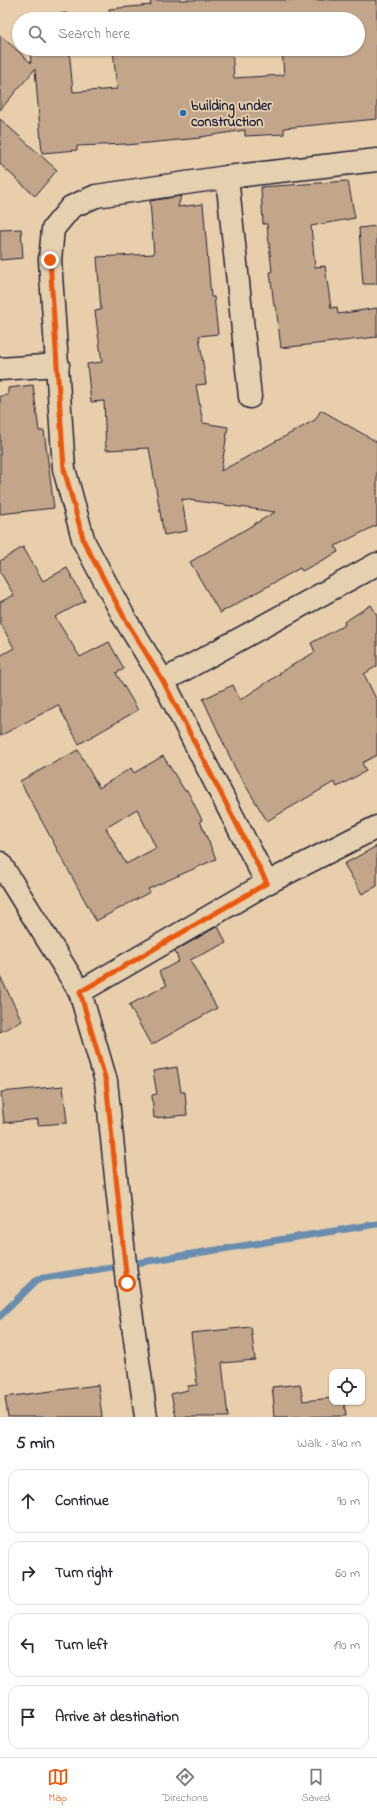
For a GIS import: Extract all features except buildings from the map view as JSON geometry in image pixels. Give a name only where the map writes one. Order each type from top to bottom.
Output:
[{"type":"street","points":[[267,883],[163,681],[125,619],[84,542],[64,469],[50,260],[53,229],[72,206],[96,196],[227,177],[377,160]]},
{"type":"street","points":[[227,177],[250,397]]},
{"type":"street","points":[[0,369],[58,365]]},
{"type":"street","points":[[163,681],[377,564]]},
{"type":"street","points":[[80,992],[267,883],[377,827]]},
{"type":"street","points":[[0,863],[80,992],[106,1081],[127,1283],[146,1417]]},
{"type":"waterway","points":[[0,1316],[38,1279],[377,1224]]},
{"type":"place","name":"building under construction","points":[[183,113]]},
{"type":"route","points":[[50,260],[64,469],[84,542],[125,619],[163,681],[267,883],[80,992],[106,1081],[127,1283]]}]
